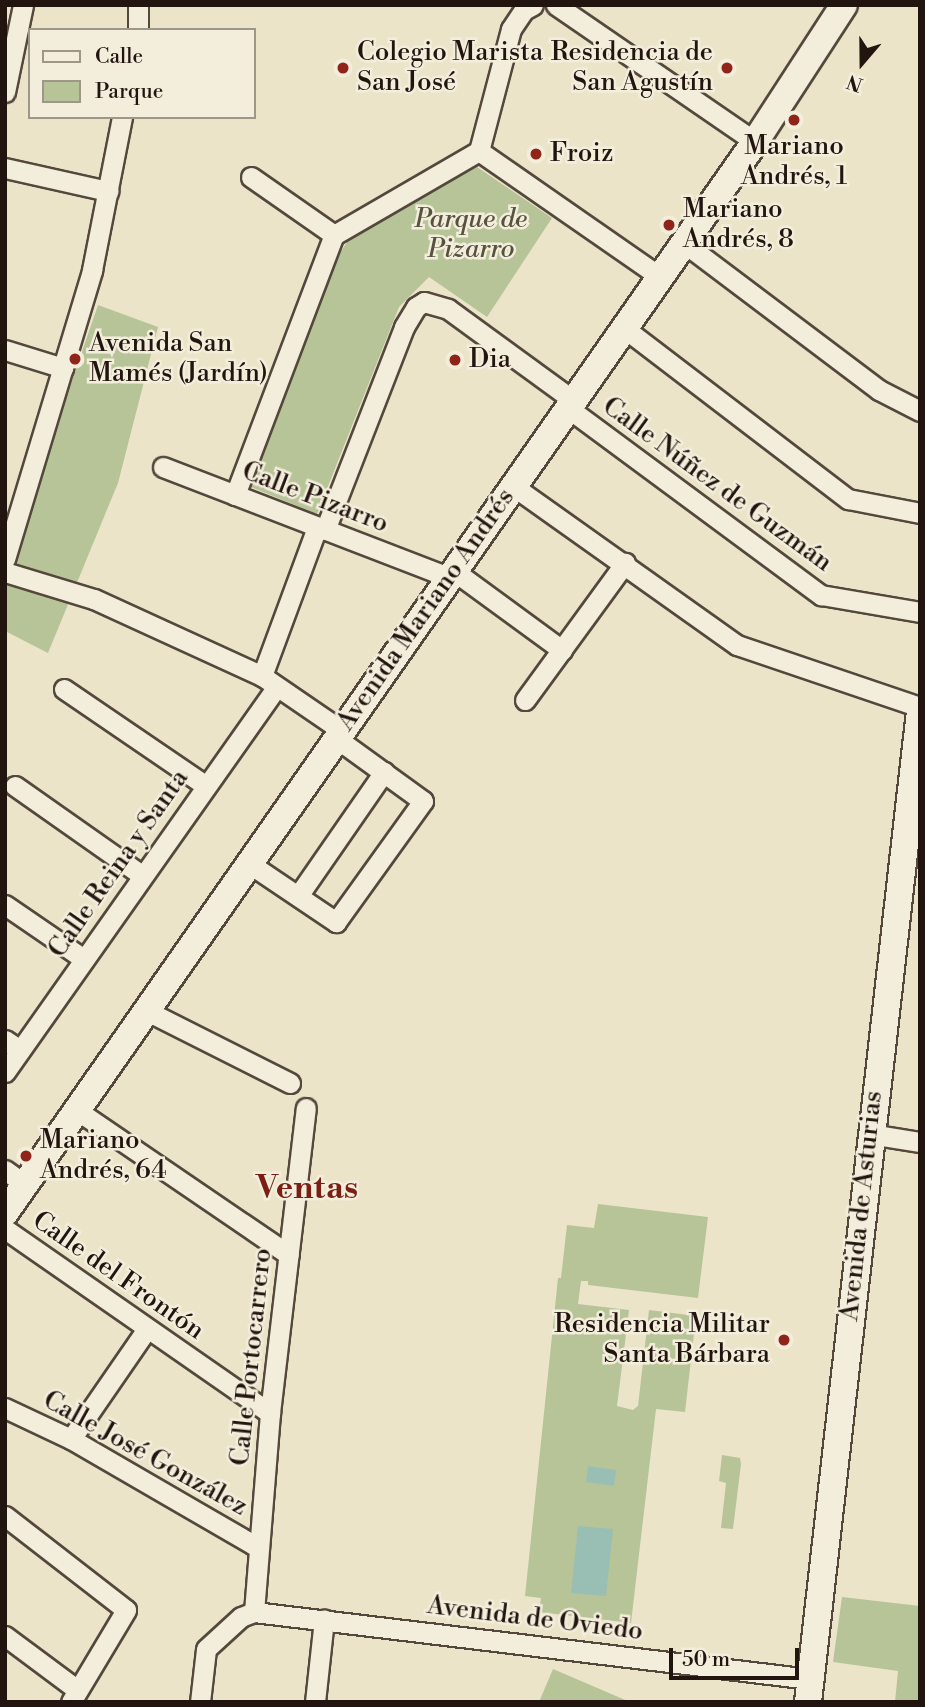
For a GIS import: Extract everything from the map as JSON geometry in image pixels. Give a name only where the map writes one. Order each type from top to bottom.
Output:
[{"type":"main road","name":"Avenida Mariano Andrés","points":[[5,1213],[15,1178],[78,1111],[755,142],[844,5]]},
{"type":"main road","name":"Avenida de Asturias","points":[[809,1690],[920,709]]},
{"type":"street","points":[[5,92],[23,5]]},
{"type":"street","points":[[138,5],[138,28]]},
{"type":"street","points":[[235,495],[334,234],[479,151],[511,29],[524,10],[532,5]]},
{"type":"street","points":[[556,5],[755,142]]},
{"type":"street","points":[[5,559],[12,509],[63,368],[92,270],[122,119]]},
{"type":"street","points":[[479,151],[660,277]]},
{"type":"street","points":[[5,169],[108,191]]},
{"type":"street","points":[[251,177],[334,234]]},
{"type":"street","points":[[684,243],[879,390],[920,411]]},
{"type":"street","name":"Calle Núñez de Guzmán","points":[[424,302],[448,309],[821,595],[920,612]]},
{"type":"street","name":"Calle Reina y Santa","points":[[5,1072],[13,1045],[84,959],[143,876],[206,786],[269,682],[321,529],[404,327],[416,307],[424,302]]},
{"type":"street","points":[[624,328],[848,499],[920,513]]},
{"type":"street","points":[[5,350],[63,368]]},
{"type":"street","name":"Calle Pizarro","points":[[163,467],[321,529],[451,574],[562,650]]},
{"type":"street","points":[[513,486],[737,645],[920,709]]},
{"type":"street","points":[[525,700],[625,563]]},
{"type":"street","points":[[5,572],[73,592],[269,682],[423,801],[336,922],[250,864]]},
{"type":"street","points":[[64,689],[206,786]]},
{"type":"street","points":[[298,896],[384,772]]},
{"type":"street","points":[[15,786],[143,876]]},
{"type":"street","points":[[5,905],[84,959]]},
{"type":"street","points":[[147,1011],[289,1083]]},
{"type":"street","name":"Calle Portocarrero","points":[[254,1612],[270,1413],[306,1108]]},
{"type":"street","points":[[78,1111],[289,1255]]},
{"type":"street","points":[[870,1135],[920,1142]]},
{"type":"street","name":"Calle del Frontón","points":[[5,1229],[270,1413]]},
{"type":"street","points":[[71,1439],[147,1329]]},
{"type":"street","name":"Calle José González","points":[[5,1408],[71,1439],[259,1548]]},
{"type":"street","points":[[5,1516],[126,1610],[74,1695],[5,1636]]},
{"type":"street","points":[[200,1702],[206,1649],[242,1617],[254,1612]]},
{"type":"street","name":"Avenida de Oviedo","points":[[254,1612],[324,1619],[809,1690]]},
{"type":"street","points":[[315,1702],[324,1619]]},
{"type":"green space","name":"Parque de Pizarro","points":[[477,167],[552,218],[487,317],[429,277],[399,307],[317,514],[251,487],[338,256],[351,236]]},
{"type":"green space","points":[[98,305],[158,327],[118,483],[48,653],[5,631],[5,576]]},
{"type":"green space","points":[[598,1204],[708,1217],[698,1298],[588,1285],[588,1281],[581,1281],[578,1304],[629,1310],[617,1406],[633,1410],[638,1406],[649,1310],[696,1316],[685,1412],[656,1409],[631,1623],[539,1612],[541,1598],[525,1596],[558,1278],[561,1278],[567,1225],[594,1228]]},
{"type":"green space","points":[[722,1455],[740,1458],[741,1464],[733,1529],[721,1528],[726,1483],[719,1481]]},
{"type":"green space","points":[[842,1597],[920,1606],[920,1702],[895,1702],[898,1671],[833,1662]]},
{"type":"green space","points":[[553,1669],[630,1702],[539,1702]]},
{"type":"water","points":[[588,1466],[616,1470],[614,1486],[586,1482]]},
{"type":"water","points":[[578,1526],[613,1529],[606,1596],[571,1593]]},
{"type":"place","name":"Colegio Marista San José","points":[[343,68]]},
{"type":"place","name":"Residencia de San Agustín","points":[[727,68]]},
{"type":"place","name":"Mariano Andrés, 1","points":[[794,120]]},
{"type":"place","name":"Froiz","points":[[536,154]]},
{"type":"place","name":"Mariano Andrés, 8","points":[[669,225]]},
{"type":"place","name":"Avenida San Mamés (Jardín)","points":[[75,359]]},
{"type":"place","name":"Dia","points":[[455,360]]},
{"type":"place","name":"Mariano Andrés, 64","points":[[26,1156]]},
{"type":"place","name":"Residencia Militar Santa Bárbara","points":[[784,1340]]},
{"type":"district","name":"Ventas","points":[[307,1189]]}]
